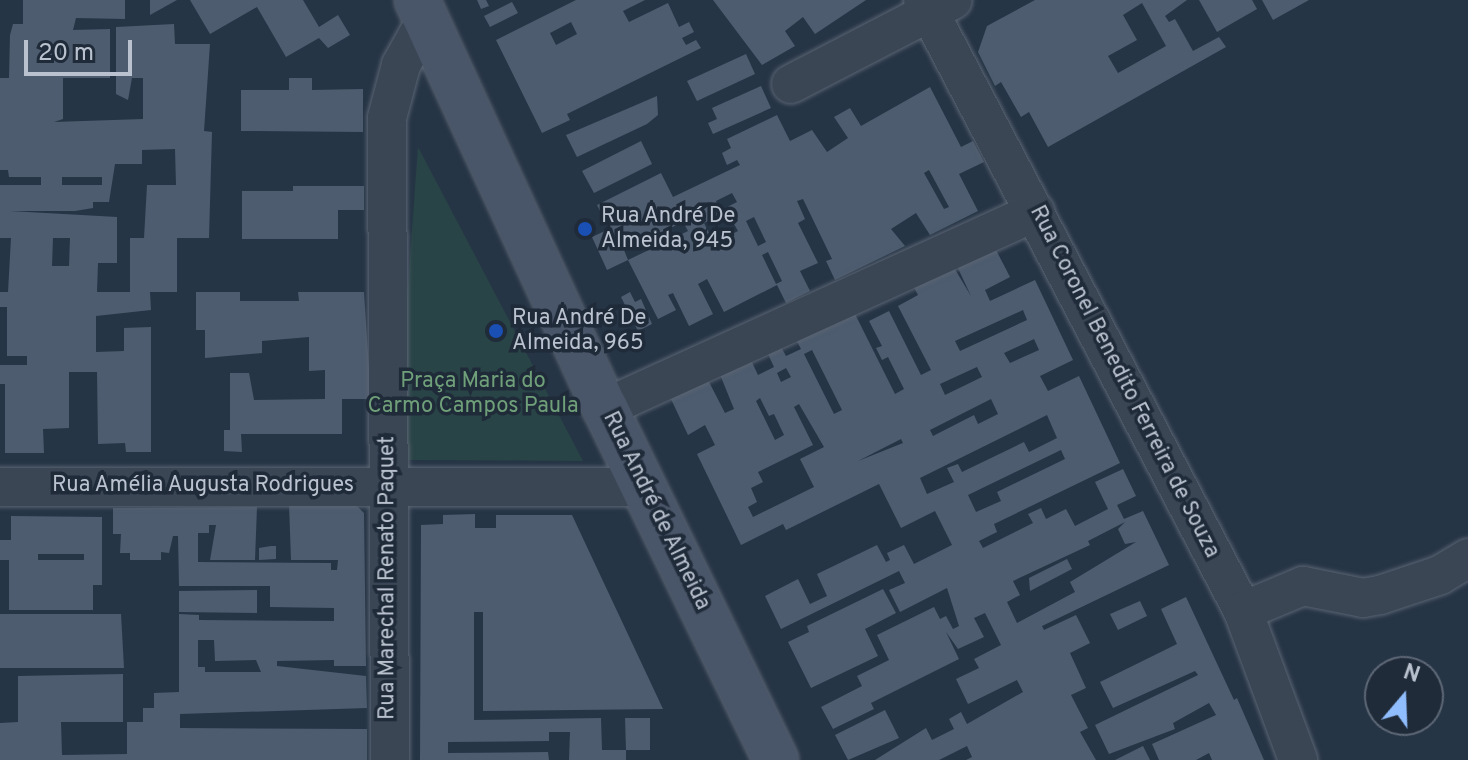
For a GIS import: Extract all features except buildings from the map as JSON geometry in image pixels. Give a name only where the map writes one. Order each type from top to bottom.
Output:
[{"type":"main road","name":"Rua André de Almeida","points":[[421,10],[605,408],[776,760]]},
{"type":"street","points":[[791,84],[936,4]]},
{"type":"street","name":"Rua Coronel Benedito Ferreira de Souza","points":[[936,4],[1036,212],[1243,611],[1298,760]]},
{"type":"street","name":"Rua Marechal Renato Paquet","points":[[390,760],[387,118],[401,65],[421,10]]},
{"type":"street","points":[[605,408],[1036,212]]},
{"type":"street","name":"Rua Amélia Augusta Rodrigues","points":[[0,487],[646,487]]},
{"type":"street","points":[[1243,611],[1303,586],[1363,598],[1380,595],[1440,575],[1468,558]]},
{"type":"green space","name":"Praça Maria do Carmo Campos Paula","points":[[418,147],[583,461],[405,460],[404,340]]},
{"type":"place","name":"Rua André De Almeida, 945","points":[[585,229]]},
{"type":"place","name":"Rua André De Almeida, 965","points":[[496,331]]}]
